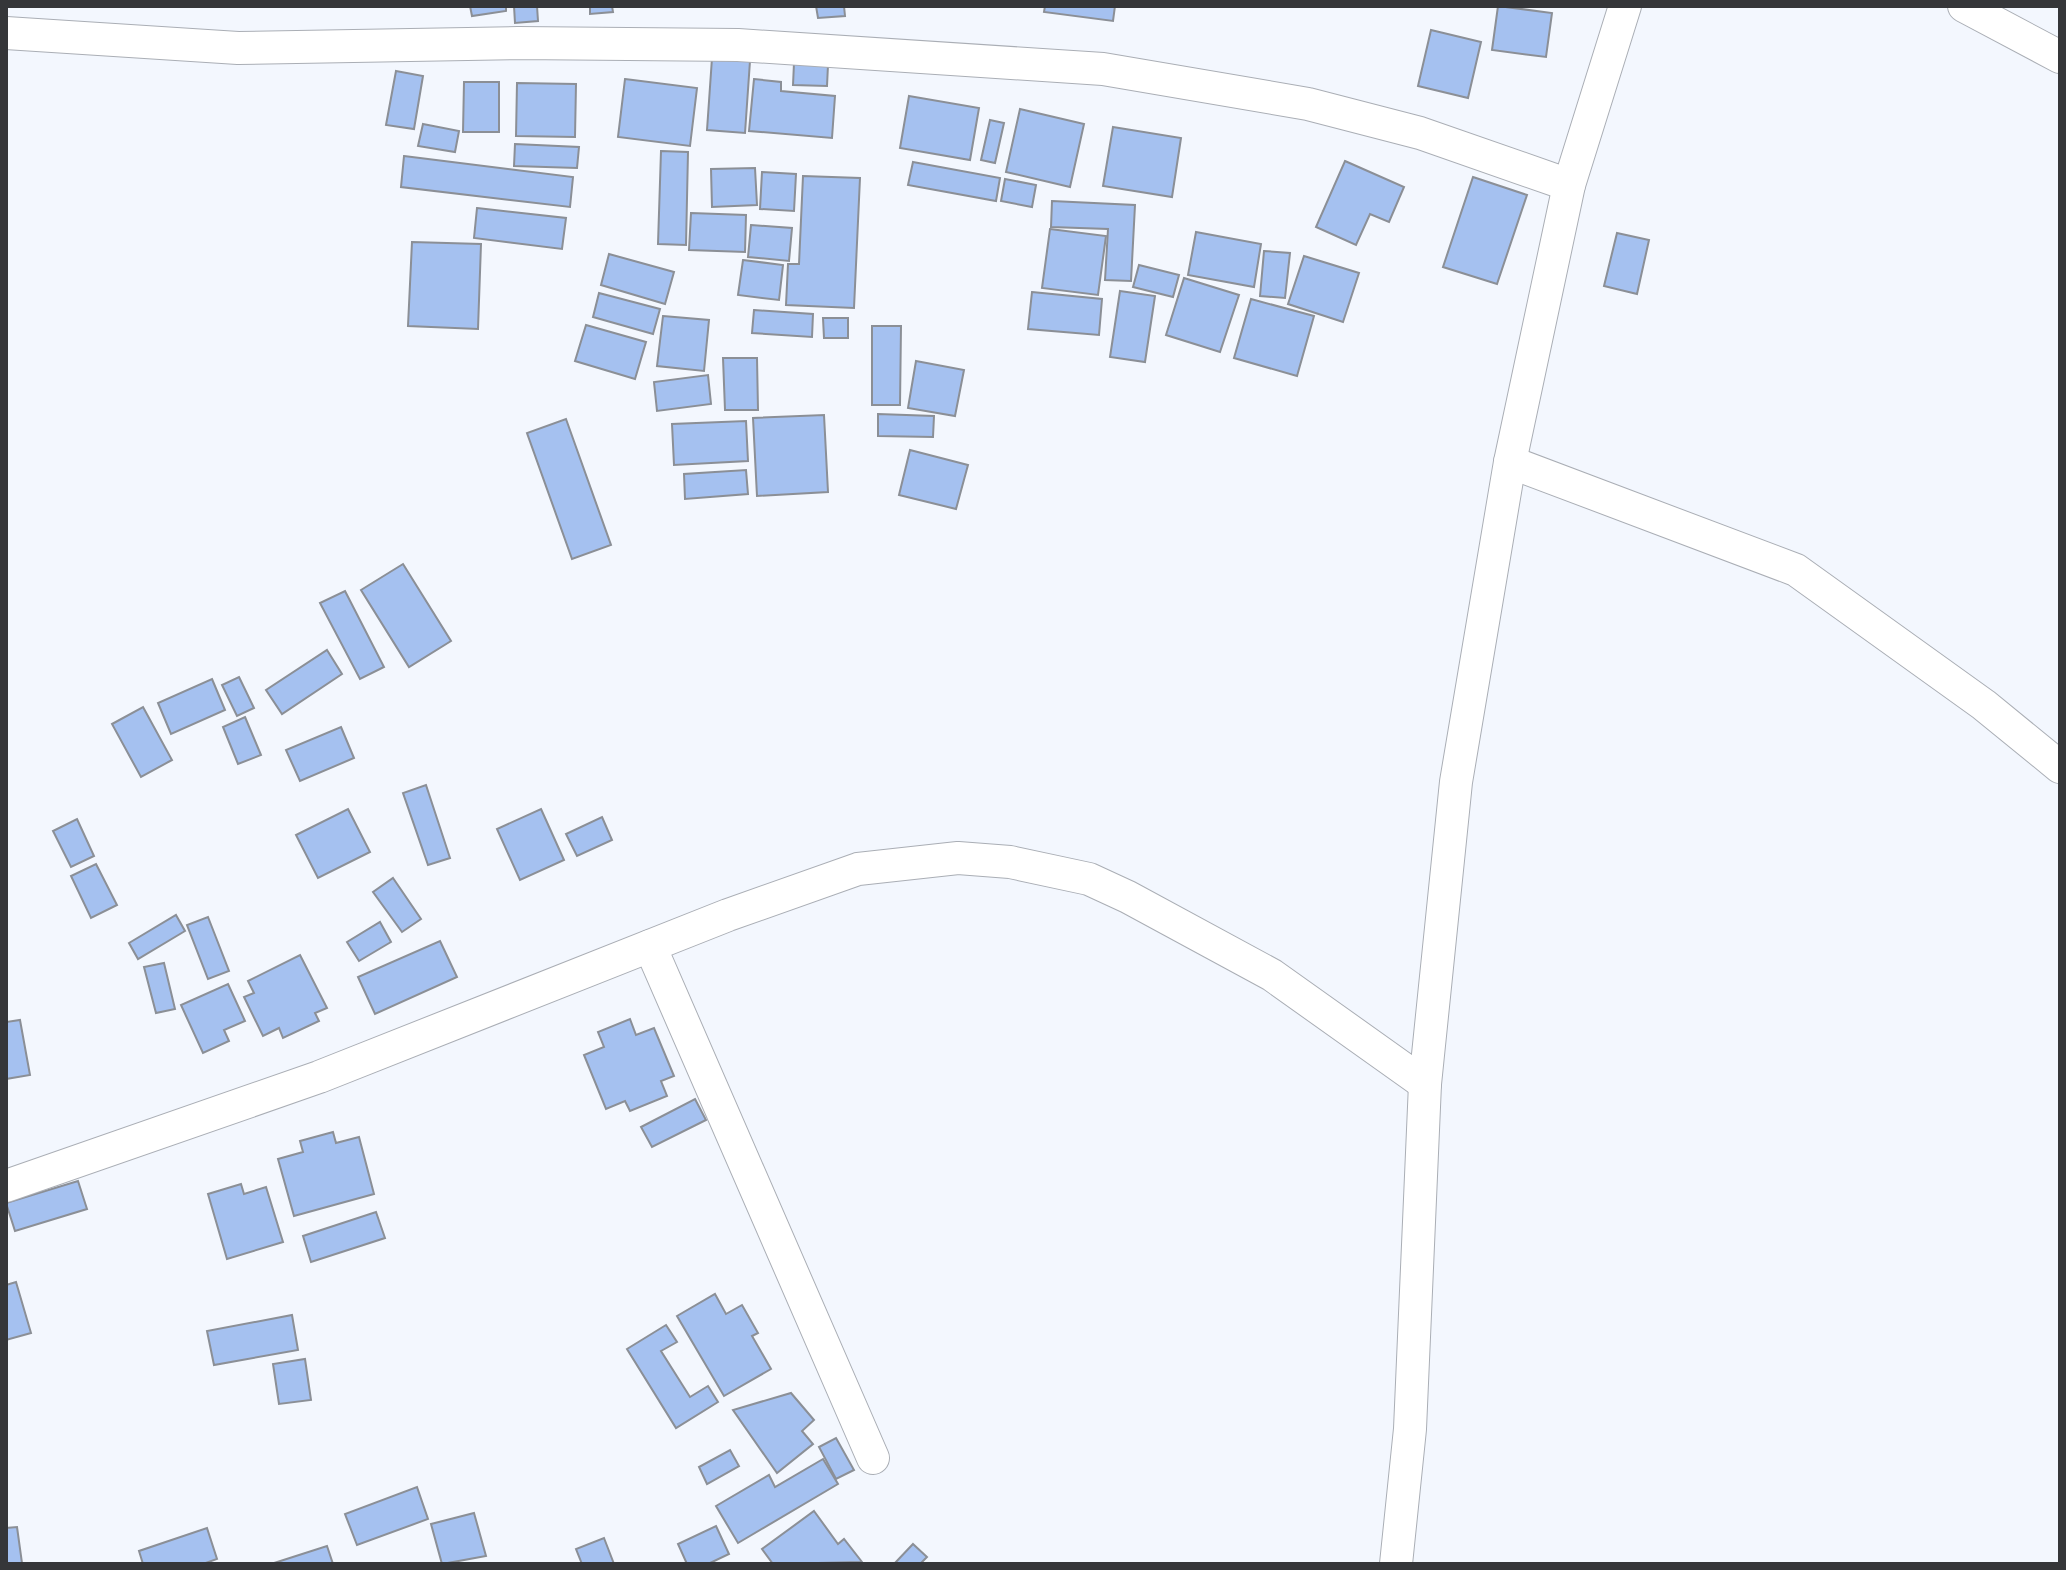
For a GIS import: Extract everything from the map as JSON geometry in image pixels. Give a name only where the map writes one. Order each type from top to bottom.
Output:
[{"type":"street","points":[[1396,1564],[1410,1429],[1425,1084],[1456,782],[1510,462],[1569,185],[1625,6]]},
{"type":"street","points":[[1964,6],[2060,57]]},
{"type":"street","points":[[6,33],[238,48],[518,43],[738,45],[1103,69],[1308,104],[1420,133],[1569,185]]},
{"type":"street","points":[[1510,462],[1796,570],[1984,705],[2060,767]]},
{"type":"street","points":[[6,1186],[319,1077],[650,946],[858,869],[958,858],[1010,862],[1089,879],[1128,897],[1272,975],[1425,1084]]},
{"type":"street","points":[[650,946],[873,1458]]},
{"type":"building","points":[[470,6],[506,6],[506,11],[472,16]]},
{"type":"building","points":[[514,6],[537,6],[538,21],[515,23]]},
{"type":"building","points":[[590,6],[612,6],[613,12],[590,14]]},
{"type":"building","points":[[816,6],[844,6],[845,16],[818,18]]},
{"type":"building","points":[[1045,6],[1115,6],[1113,21],[1044,12]]},
{"type":"building","points":[[1498,6],[1552,13],[1546,57],[1492,50]]},
{"type":"building","points":[[1431,30],[1481,42],[1468,98],[1418,86]]},
{"type":"building","points":[[712,58],[750,61],[745,133],[707,130]]},
{"type":"building","points":[[794,63],[828,65],[827,86],[793,85]]},
{"type":"building","points":[[396,71],[423,76],[414,129],[386,125]]},
{"type":"building","points":[[625,79],[697,88],[690,146],[618,137]]},
{"type":"building","points":[[754,79],[781,82],[781,91],[835,96],[832,138],[749,131]]},
{"type":"building","points":[[464,82],[499,82],[499,132],[463,132]]},
{"type":"building","points":[[517,83],[576,84],[575,137],[516,136]]},
{"type":"building","points":[[909,96],[979,108],[970,160],[900,148]]},
{"type":"building","points":[[1020,109],[1084,124],[1070,187],[1006,172]]},
{"type":"building","points":[[990,120],[1004,123],[995,163],[981,160]]},
{"type":"building","points":[[423,124],[459,131],[455,152],[418,146]]},
{"type":"building","points":[[1113,127],[1181,138],[1172,197],[1103,186]]},
{"type":"building","points":[[515,144],[579,147],[577,168],[514,166]]},
{"type":"building","points":[[661,151],[688,152],[686,245],[658,244]]},
{"type":"building","points":[[404,156],[573,177],[570,207],[401,187]]},
{"type":"building","points":[[1345,161],[1404,187],[1389,222],[1370,214],[1356,245],[1316,227]]},
{"type":"building","points":[[913,162],[1000,178],[996,201],[908,185]]},
{"type":"building","points":[[755,168],[757,205],[712,207],[711,169]]},
{"type":"building","points":[[762,172],[796,174],[794,211],[760,209]]},
{"type":"building","points":[[803,176],[860,178],[854,308],[786,305],[788,264],[799,264]]},
{"type":"building","points":[[1473,177],[1527,195],[1497,284],[1443,267]]},
{"type":"building","points":[[1005,179],[1036,185],[1032,207],[1001,201]]},
{"type":"building","points":[[1052,201],[1135,205],[1131,281],[1105,280],[1108,229],[1051,227]]},
{"type":"building","points":[[477,208],[566,218],[562,249],[474,238]]},
{"type":"building","points":[[691,213],[746,215],[745,252],[689,250]]},
{"type":"building","points":[[751,225],[792,228],[789,261],[748,257]]},
{"type":"building","points":[[1050,229],[1106,236],[1098,295],[1042,288]]},
{"type":"building","points":[[1196,232],[1261,244],[1254,287],[1188,275]]},
{"type":"building","points":[[1617,233],[1649,240],[1637,294],[1604,286]]},
{"type":"building","points":[[412,242],[481,244],[478,329],[408,326]]},
{"type":"building","points":[[1264,251],[1290,253],[1285,298],[1260,296]]},
{"type":"building","points":[[609,254],[674,272],[665,304],[601,285]]},
{"type":"building","points":[[1304,256],[1359,273],[1343,322],[1288,304]]},
{"type":"building","points":[[743,260],[783,265],[779,300],[738,295]]},
{"type":"building","points":[[1139,265],[1179,275],[1173,297],[1133,287]]},
{"type":"building","points":[[1184,278],[1239,295],[1220,352],[1166,335]]},
{"type":"building","points":[[1120,291],[1155,296],[1145,362],[1110,357]]},
{"type":"building","points":[[1032,292],[1102,299],[1099,335],[1028,329]]},
{"type":"building","points":[[599,293],[660,309],[653,334],[593,317]]},
{"type":"building","points":[[1251,299],[1314,316],[1297,376],[1234,358]]},
{"type":"building","points":[[754,310],[813,314],[812,337],[752,333]]},
{"type":"building","points":[[663,316],[709,320],[704,371],[657,366]]},
{"type":"building","points":[[823,318],[848,318],[848,338],[824,338]]},
{"type":"building","points":[[586,325],[646,342],[635,379],[575,361]]},
{"type":"building","points":[[872,326],[901,326],[900,405],[872,405]]},
{"type":"building","points":[[723,358],[757,358],[758,410],[725,410]]},
{"type":"building","points":[[916,361],[964,370],[955,416],[908,408]]},
{"type":"building","points":[[708,375],[711,404],[657,411],[654,382]]},
{"type":"building","points":[[878,414],[934,416],[933,437],[878,436]]},
{"type":"building","points":[[824,415],[828,492],[757,496],[753,418]]},
{"type":"building","points":[[566,419],[611,545],[572,559],[527,433]]},
{"type":"building","points":[[746,421],[748,461],[674,465],[672,424]]},
{"type":"building","points":[[910,450],[968,465],[956,509],[899,495]]},
{"type":"building","points":[[746,470],[748,494],[685,499],[684,474]]},
{"type":"building","points":[[403,564],[451,641],[409,667],[361,590]]},
{"type":"building","points":[[345,591],[384,667],[360,679],[320,603]]},
{"type":"building","points":[[327,650],[342,674],[282,714],[266,690]]},
{"type":"building","points":[[239,677],[254,708],[237,716],[222,685]]},
{"type":"building","points":[[212,679],[225,710],[171,734],[158,703]]},
{"type":"building","points":[[143,707],[172,760],[141,777],[112,724]]},
{"type":"building","points":[[245,717],[261,755],[238,764],[223,727]]},
{"type":"building","points":[[341,727],[354,758],[300,781],[286,750]]},
{"type":"building","points":[[426,785],[450,858],[428,865],[403,793]]},
{"type":"building","points":[[348,809],[370,852],[318,878],[296,835]]},
{"type":"building","points":[[541,809],[564,860],[520,880],[497,829]]},
{"type":"building","points":[[602,817],[612,840],[577,856],[566,834]]},
{"type":"building","points":[[77,819],[94,856],[71,867],[53,831]]},
{"type":"building","points":[[96,864],[117,905],[91,918],[71,876]]},
{"type":"building","points":[[393,878],[421,919],[402,932],[373,892]]},
{"type":"building","points":[[176,915],[185,931],[138,959],[129,943]]},
{"type":"building","points":[[208,917],[229,971],[208,979],[187,925]]},
{"type":"building","points":[[380,922],[391,942],[359,961],[347,942]]},
{"type":"building","points":[[440,941],[457,977],[375,1014],[358,977]]},
{"type":"building","points":[[300,955],[327,1008],[315,1013],[319,1021],[283,1038],[279,1028],[263,1036],[244,997],[254,993],[248,981]]},
{"type":"building","points":[[164,963],[175,1009],[156,1013],[144,967]]},
{"type":"building","points":[[228,984],[245,1021],[224,1030],[229,1041],[203,1053],[181,1005]]},
{"type":"building","points":[[630,1019],[636,1035],[654,1028],[674,1076],[661,1081],[667,1096],[630,1111],[625,1101],[606,1109],[584,1055],[604,1047],[598,1032]]},
{"type":"building","points":[[20,1020],[30,1075],[6,1079],[6,1022]]},
{"type":"building","points":[[695,1099],[706,1120],[652,1147],[641,1127]]},
{"type":"building","points":[[333,1132],[336,1143],[359,1137],[374,1194],[294,1216],[278,1159],[303,1152],[300,1141]]},
{"type":"building","points":[[78,1181],[87,1209],[15,1231],[6,1203]]},
{"type":"building","points":[[241,1184],[244,1194],[266,1187],[283,1242],[227,1259],[208,1194]]},
{"type":"building","points":[[376,1212],[385,1238],[311,1262],[303,1236]]},
{"type":"building","points":[[16,1282],[31,1333],[6,1340],[6,1285]]},
{"type":"building","points":[[715,1294],[726,1314],[742,1305],[758,1333],[752,1336],[771,1369],[724,1396],[677,1316]]},
{"type":"building","points":[[292,1315],[298,1350],[214,1365],[207,1331]]},
{"type":"building","points":[[666,1325],[677,1342],[661,1351],[690,1397],[708,1386],[718,1402],[676,1428],[627,1349]]},
{"type":"building","points":[[305,1359],[311,1400],[279,1404],[273,1364]]},
{"type":"building","points":[[791,1393],[814,1420],[802,1431],[813,1444],[777,1473],[733,1410]]},
{"type":"building","points":[[836,1438],[854,1470],[836,1479],[819,1447]]},
{"type":"building","points":[[730,1450],[739,1466],[707,1484],[699,1467]]},
{"type":"building","points":[[823,1459],[838,1484],[738,1543],[716,1506],[769,1475],[775,1487]]},
{"type":"building","points":[[417,1487],[428,1519],[357,1545],[345,1514]]},
{"type":"building","points":[[814,1511],[838,1544],[844,1539],[862,1562],[773,1564],[762,1549]]},
{"type":"building","points":[[474,1513],[486,1556],[442,1564],[431,1524]]},
{"type":"building","points":[[716,1526],[729,1554],[708,1564],[687,1564],[678,1544]]},
{"type":"building","points":[[17,1527],[22,1563],[6,1564],[6,1528]]},
{"type":"building","points":[[207,1528],[217,1559],[203,1564],[143,1564],[139,1551]]},
{"type":"building","points":[[604,1538],[614,1564],[582,1564],[576,1549]]},
{"type":"building","points":[[913,1544],[927,1557],[920,1564],[894,1564]]},
{"type":"building","points":[[327,1546],[333,1564],[271,1564]]}]
